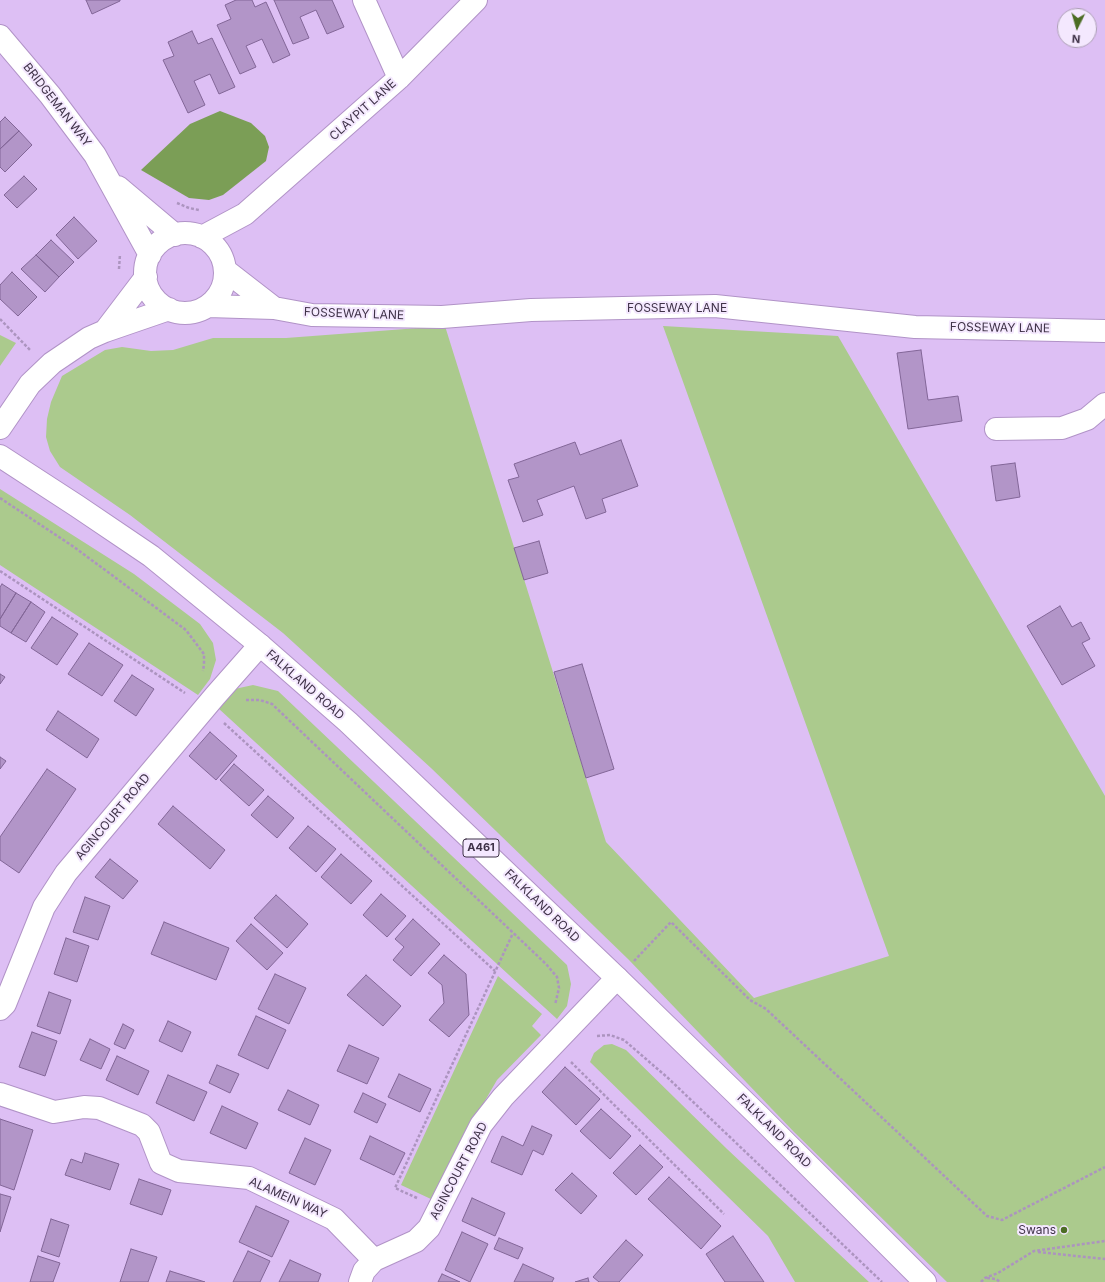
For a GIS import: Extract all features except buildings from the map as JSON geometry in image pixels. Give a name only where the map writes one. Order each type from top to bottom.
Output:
[{"type":"main road","points":[[364,0],[399,78]]},
{"type":"main road","name":"CLAYPIT LANE","points":[[202,237],[245,214],[399,78],[476,0]]},
{"type":"main road","name":"BRIDGEMAN WAY","points":[[0,36],[40,82],[95,155],[150,255]]},
{"type":"main road","name":"BRIDGEMAN WAY","points":[[108,179],[175,235]]},
{"type":"main road","name":"CLAYPIT LANE","points":[[223,263],[245,214]]},
{"type":"main road","points":[[189,233],[202,237],[213,245],[223,263],[224,284],[218,296],[208,306],[196,312],[182,313],[169,309],[157,302],[149,290],[146,277],[146,266],[150,255],[156,246],[165,239],[175,235],[189,233]]},
{"type":"main road","name":"FOSSEWAY LANE","points":[[223,263],[274,308]]},
{"type":"main road","points":[[106,331],[146,277]]},
{"type":"main road","name":"FOSSEWAY LANE","points":[[208,306],[274,308],[312,315],[442,317],[530,310],[715,306],[915,326],[1105,331]]},
{"type":"main road","points":[[0,428],[30,384],[52,363],[89,338],[169,309]]},
{"type":"main road","points":[[996,429],[1062,428],[1087,419],[1105,404]]},
{"type":"main road","name":"FALKLAND ROAD","points":[[0,456],[152,556],[260,645],[348,722],[758,1114],[925,1282]]},
{"type":"main road","name":"AGINCOURT ROAD","points":[[0,1009],[5,1004],[44,907],[66,873],[210,701],[260,645]]},
{"type":"main road","name":"AGINCOURT ROAD","points":[[360,1282],[364,1271],[374,1260],[416,1241],[429,1228],[481,1125],[503,1097],[617,978]]},
{"type":"main road","name":"ALAMEIN WAY","points":[[0,1094],[54,1112],[84,1107],[99,1108],[142,1125],[150,1132],[161,1163],[179,1172],[249,1178],[334,1219],[374,1260]]},
{"type":"path","points":[[118,272],[120,266],[120,252]]},
{"type":"path","points":[[0,319],[33,353]]},
{"type":"path","points":[[0,498],[74,547],[186,630],[204,654],[202,672],[195,682],[210,701],[495,971]]},
{"type":"path","points":[[0,571],[210,701],[233,710],[240,699],[260,700],[272,704],[558,977],[559,988],[553,1011]]},
{"type":"path","points":[[617,978],[671,922],[750,1000],[766,1009],[987,1216],[1002,1220],[1105,1167]]},
{"type":"path","points":[[440,1208],[395,1188],[513,933]]},
{"type":"path","points":[[593,1038],[599,1035],[610,1035],[624,1040],[668,1078],[882,1282]]},
{"type":"path","points":[[554,1044],[724,1214]]},
{"type":"path","points":[[981,1282],[985,1278],[998,1273],[1034,1251],[1105,1241]]},
{"type":"path","points":[[1034,1251],[1105,1259]]},
{"type":"path","points":[[985,1278],[990,1278],[1000,1282]]},
{"type":"green space","points":[[220,111],[251,123],[265,136],[269,147],[266,161],[223,195],[209,200],[189,198],[141,170],[190,124]]},
{"type":"green space","points":[[445,326],[606,842],[754,998],[889,956],[663,326],[838,336],[1105,796],[1105,1282],[947,1282],[794,1132],[629,960],[431,768],[283,633],[130,515],[60,467],[50,451],[46,437],[47,419],[51,402],[62,376],[105,350],[122,347],[151,351],[173,350],[213,338],[286,338]]},
{"type":"green space","points":[[0,335],[16,343],[0,366]]},
{"type":"green space","points":[[0,489],[134,574],[200,624],[213,643],[216,660],[210,679],[198,695],[0,565]]},
{"type":"green space","points":[[253,685],[278,691],[567,965],[571,984],[567,1006],[557,1019],[218,708],[230,690]]},
{"type":"green space","points":[[498,976],[542,1014],[532,1026],[541,1035],[497,1080],[468,1130],[433,1200],[401,1185]]},
{"type":"green space","points":[[612,1044],[626,1050],[727,1149],[869,1282],[795,1282],[768,1236],[590,1062],[594,1053],[604,1045]]},
{"type":"place","name":"Swans","points":[[1064,1230]]}]
